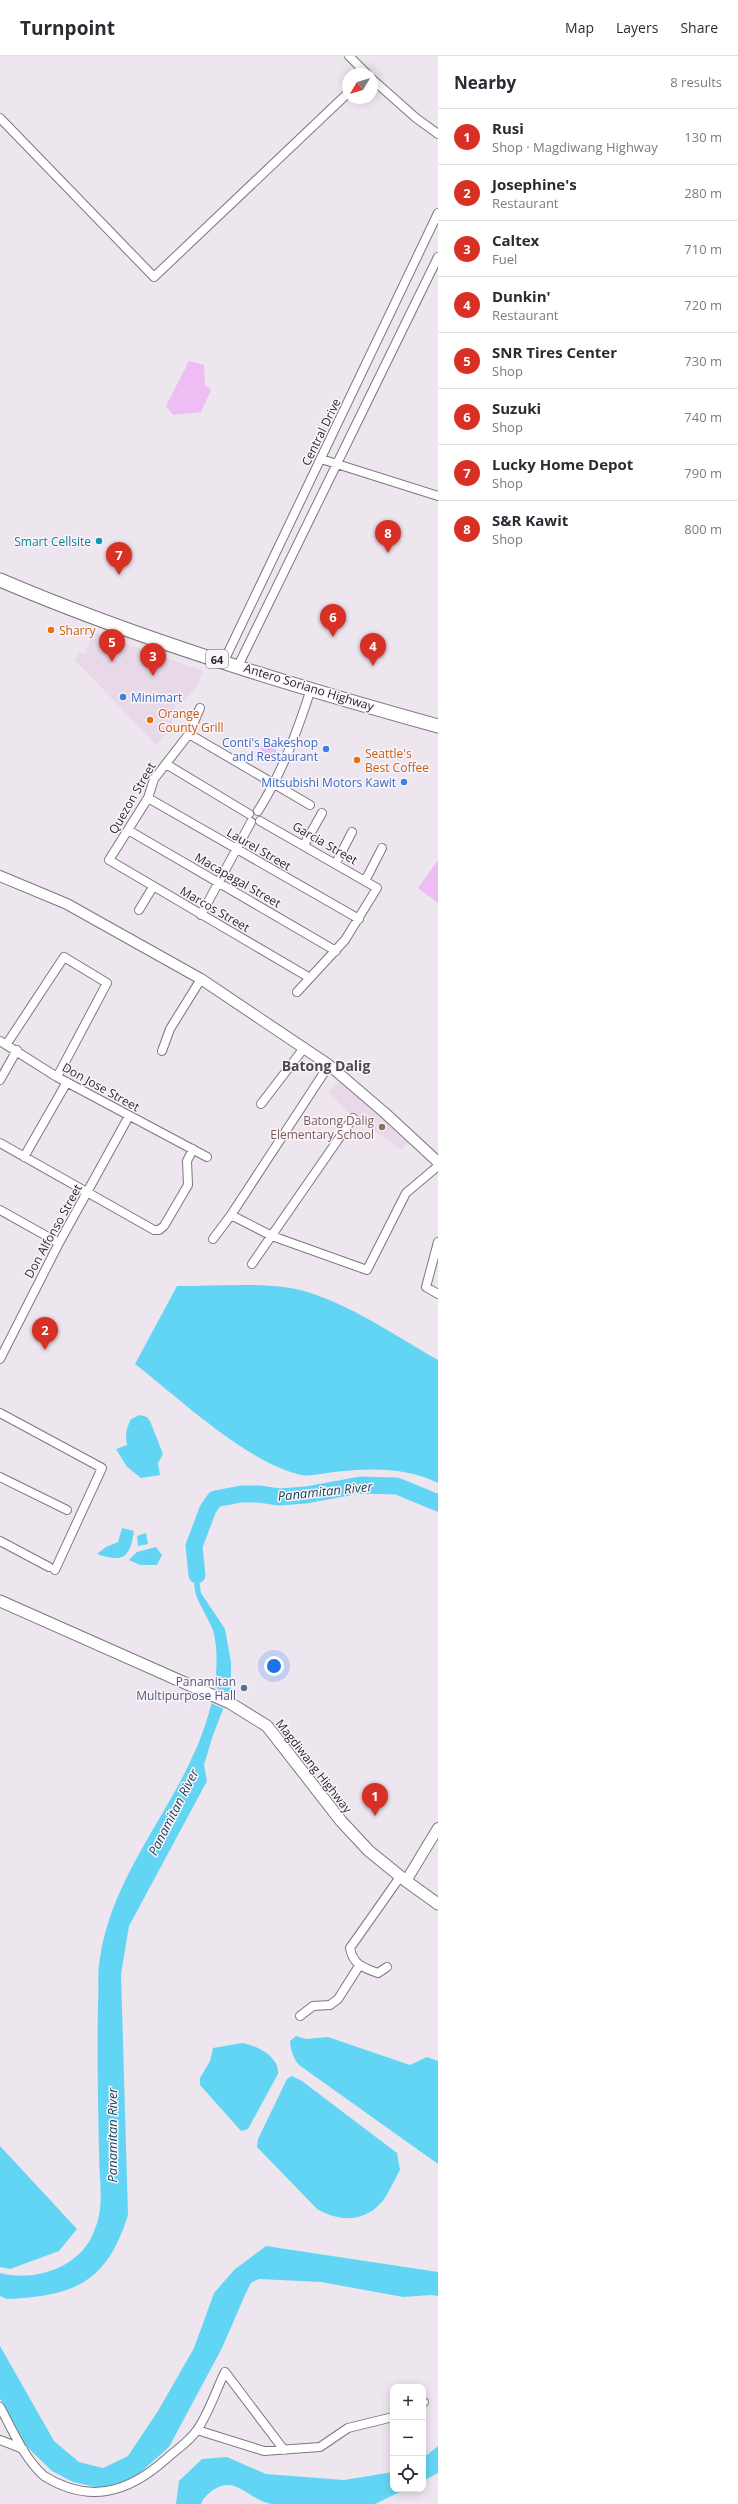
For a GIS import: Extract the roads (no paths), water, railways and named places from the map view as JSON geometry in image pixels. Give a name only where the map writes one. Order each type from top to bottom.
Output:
[{"type":"main road","name":"Antero Soriano Highway","points":[[0,580],[151,637],[312,689],[438,726]]},
{"type":"main road","name":"Magdiwang Highway","points":[[0,1601],[230,1703],[267,1726],[341,1821],[369,1851],[403,1879],[438,1904]]},
{"type":"street","points":[[349,56],[360,68]]},
{"type":"street","points":[[378,84],[416,118],[438,134]]},
{"type":"street","points":[[0,118],[154,277],[342,99]]},
{"type":"street","name":"Central Drive","points":[[224,661],[438,213]]},
{"type":"street","points":[[238,666],[438,257]]},
{"type":"street","points":[[321,460],[438,496]]},
{"type":"street","points":[[201,915],[236,850],[250,818],[258,811],[275,784],[294,740],[312,689]]},
{"type":"street","name":"Quezon Street","points":[[109,860],[148,798],[154,780],[190,734],[200,708]]},
{"type":"street","points":[[190,734],[310,805]]},
{"type":"street","points":[[166,764],[250,818],[255,824],[260,821],[261,817],[258,811]]},
{"type":"street","name":"Laurel Street","points":[[148,798],[236,850],[359,919]]},
{"type":"street","points":[[304,845],[322,813]]},
{"type":"street","name":"Garcia Street","points":[[260,821],[378,888],[359,919]]},
{"type":"street","name":"Macapagal Street","points":[[128,830],[336,951]]},
{"type":"street","points":[[336,863],[352,832]]},
{"type":"street","points":[[365,881],[382,848]]},
{"type":"street","name":"Marcos Street","points":[[109,860],[310,978]]},
{"type":"street","points":[[0,876],[67,904],[201,979],[329,1064],[386,1113],[438,1162]]},
{"type":"street","points":[[139,910],[154,887]]},
{"type":"street","points":[[297,992],[336,951],[359,919]]},
{"type":"street","points":[[3,1043],[64,956],[107,982],[58,1077]]},
{"type":"street","points":[[162,1051],[170,1029],[201,979]]},
{"type":"street","name":"Don Jose Street","points":[[3,1043],[17,1050],[58,1077],[207,1157]]},
{"type":"street","points":[[261,1104],[304,1048]]},
{"type":"street","points":[[0,1080],[17,1050]]},
{"type":"street","points":[[213,1239],[231,1215],[329,1064]]},
{"type":"street","points":[[24,1158],[67,1082]]},
{"type":"street","name":"Don Alfonso Street","points":[[0,1359],[59,1243],[129,1116]]},
{"type":"street","points":[[252,1264],[353,1118]]},
{"type":"street","points":[[0,1143],[24,1158],[154,1230],[160,1230],[164,1226],[188,1185],[187,1161],[193,1149]]},
{"type":"street","points":[[231,1215],[272,1236],[367,1270],[406,1193],[438,1166]]},
{"type":"street","points":[[0,1210],[59,1243]]},
{"type":"street","points":[[438,1242],[426,1287],[438,1294]]},
{"type":"street","points":[[0,1413],[102,1468],[52,1568],[0,1541]]},
{"type":"street","points":[[0,1477],[67,1510]]},
{"type":"street","points":[[387,1967],[378,1973],[359,1966],[352,1957],[350,1948],[403,1879],[438,1828]]},
{"type":"street","points":[[300,2016],[313,2006],[330,2006],[338,1999],[359,1966]]},
{"type":"street","points":[[0,2407],[23,2449],[45,2477],[62,2489],[86,2499],[102,2498],[125,2491],[145,2478],[197,2430],[225,2372],[284,2450]]},
{"type":"street","points":[[197,2430],[264,2451],[284,2450],[320,2447],[348,2428],[390,2418]]},
{"type":"street","points":[[0,2440],[23,2449]]},
{"type":"water","points":[[257,1285],[284,1287],[303,1291],[323,1297],[363,1316],[438,1360],[438,1483],[413,1474],[387,1470],[361,1470],[301,1475],[280,1468],[258,1457],[214,1428],[135,1364],[177,1286]]},
{"type":"water","points":[[140,1415],[147,1417],[150,1421],[163,1454],[158,1463],[160,1475],[141,1478],[127,1467],[116,1449],[127,1445],[126,1432],[129,1423],[131,1419]]},
{"type":"water","points":[[122,1528],[134,1531],[127,1553],[119,1558],[106,1557],[97,1554],[106,1547],[118,1542]]},
{"type":"water","points":[[146,1533],[148,1544],[138,1546],[137,1536]]},
{"type":"water","points":[[156,1547],[162,1555],[157,1565],[140,1565],[129,1560],[137,1552]]},
{"type":"water","points":[[195,1553],[201,1593],[225,1629],[231,1662],[231,1689],[213,1735],[204,1765],[207,1781],[129,1926],[121,1974],[128,2215],[120,2238],[110,2256],[98,2271],[85,2281],[69,2289],[51,2294],[7,2299],[0,2296],[0,2273],[26,2276],[39,2274],[65,2265],[76,2257],[85,2247],[92,2236],[99,2215],[101,2195],[98,2096],[98,1974],[100,1958],[109,1920],[123,1884],[180,1782],[197,1748],[209,1711],[216,1673],[214,1633],[195,1591]]},
{"type":"water","points":[[296,2036],[306,2039],[328,2037],[410,2065],[427,2057],[438,2061],[438,2164],[299,2065],[294,2057],[290,2044],[290,2041]]},
{"type":"water","points":[[242,2043],[254,2046],[271,2057],[278,2068],[278,2074],[248,2129],[241,2131],[200,2085],[200,2078],[210,2061],[213,2048]]},
{"type":"water","points":[[292,2076],[302,2081],[397,2153],[400,2170],[383,2201],[366,2214],[358,2217],[341,2218],[317,2209],[257,2147],[258,2139],[287,2079]]},
{"type":"water","points":[[0,2146],[77,2229],[59,2251],[10,2269],[0,2267]]},
{"type":"water","points":[[266,2246],[438,2272],[438,2296],[403,2297],[321,2282],[259,2279],[251,2283],[222,2348],[169,2447],[125,2486],[109,2490],[73,2482],[52,2471],[26,2446],[0,2399],[0,2346],[54,2441],[79,2462],[103,2468],[128,2456],[158,2411],[194,2348],[214,2293],[234,2270]]},
{"type":"water","points":[[438,2446],[438,2473],[426,2479],[426,2456]]},
{"type":"water","points":[[227,2457],[266,2474],[344,2480],[390,2472],[390,2492],[400,2492],[375,2504],[272,2504],[264,2502],[243,2490],[229,2485],[221,2486],[213,2490],[207,2495],[201,2504],[176,2504],[179,2481],[202,2459]]},
{"type":"waterway","name":"Panamitan River","points":[[197,1575],[194,1546],[208,1509],[215,1499],[241,1494],[259,1494],[279,1497],[306,1495],[360,1485],[397,1486],[438,1503]]},
{"type":"place","name":"Smart Cellsite","points":[[99,541]]},
{"type":"place","name":"S&R Kawit","points":[[388,553]]},
{"type":"place","name":"Lucky Home Depot","points":[[119,575]]},
{"type":"place","name":"Sharry","points":[[51,630]]},
{"type":"place","name":"Suzuki","points":[[333,637]]},
{"type":"place","name":"SNR Tires Center","points":[[112,662]]},
{"type":"place","name":"Dunkin'","points":[[373,666]]},
{"type":"place","name":"Caltex","points":[[153,676]]},
{"type":"place","name":"Minimart","points":[[123,697]]},
{"type":"place","name":"Orange County Grill","points":[[150,720]]},
{"type":"place","name":"Conti's Bakeshop and Restaurant","points":[[326,749]]},
{"type":"place","name":"Seattle's Best Coffee","points":[[357,760]]},
{"type":"place","name":"Mitsubishi Motors Kawit","points":[[404,782]]},
{"type":"place","name":"Batong Dalig Elementary School","points":[[382,1127]]},
{"type":"place","name":"Josephine's","points":[[45,1350]]},
{"type":"place","name":"Panamitan Multipurpose Hall","points":[[244,1688]]},
{"type":"place","name":"Rusi","points":[[375,1816]]},
{"type":"district","name":"Batong Dalig","points":[[326,1065]]}]
